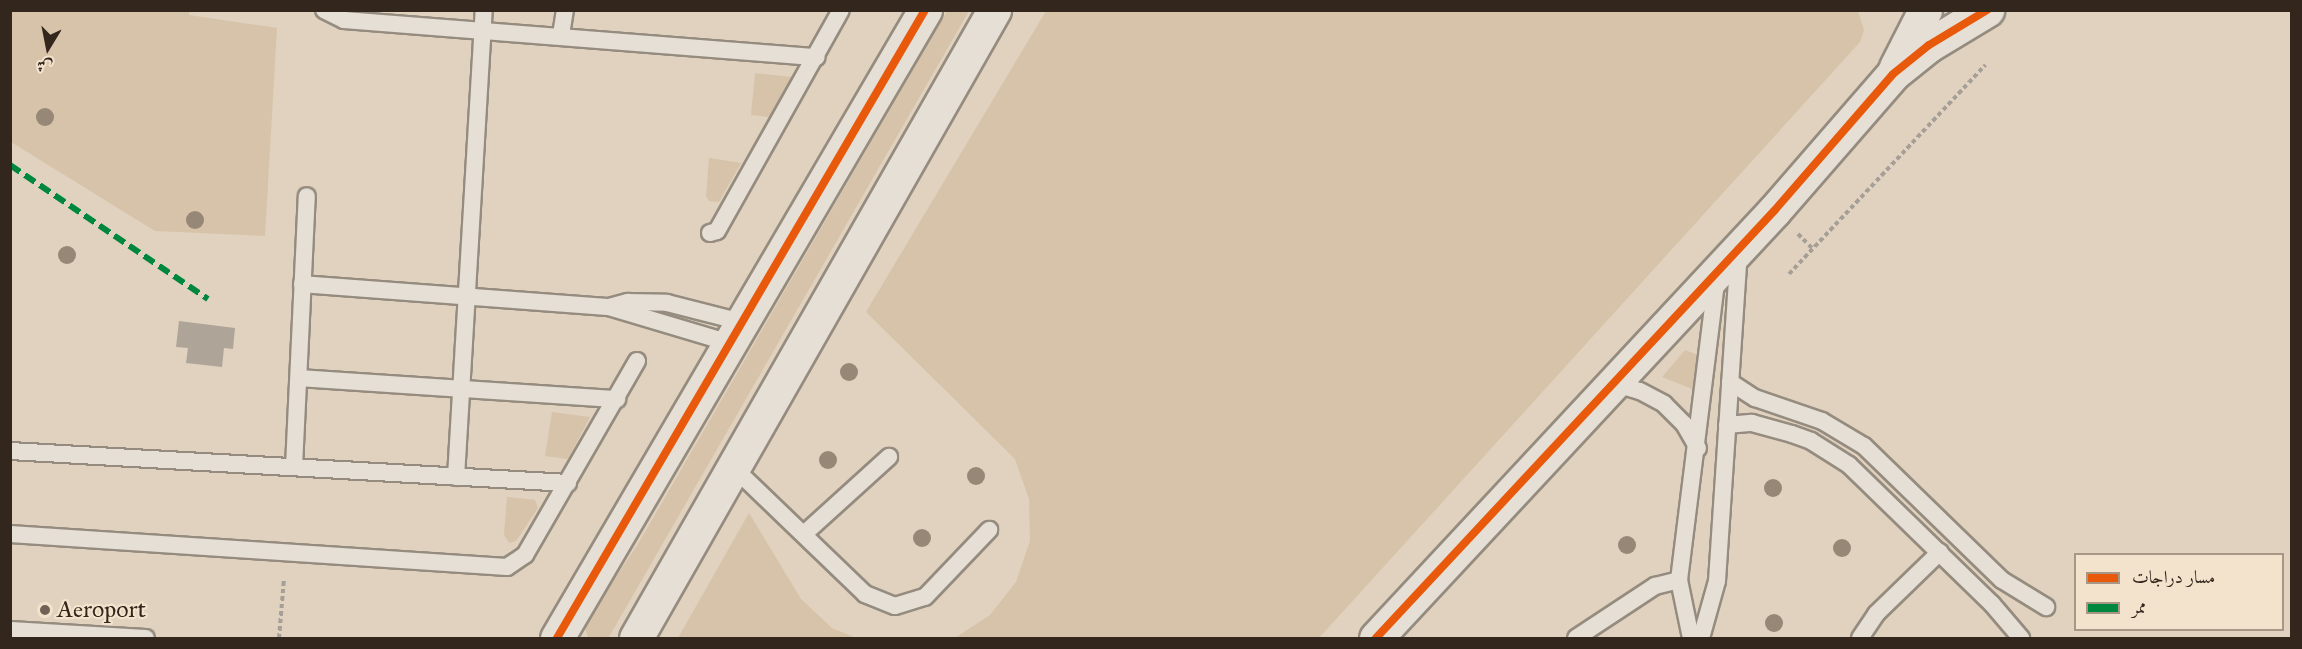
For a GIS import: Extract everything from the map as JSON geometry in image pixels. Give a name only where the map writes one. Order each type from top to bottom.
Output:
[{"type":"street","points":[[557,639],[925,10]]},
{"type":"street","points":[[636,639],[732,466],[994,10]]},
{"type":"street","points":[[1893,74],[1925,10]]},
{"type":"street","points":[[1376,639],[1729,259],[1893,74],[1929,45],[1987,10]]},
{"type":"lane","points":[[324,10],[344,20],[561,35],[817,57]]},
{"type":"lane","points":[[456,477],[484,10]]},
{"type":"lane","points":[[561,35],[565,10]]},
{"type":"lane","points":[[710,234],[717,231],[817,57],[841,10]]},
{"type":"lane","points":[[294,467],[307,196]]},
{"type":"lane","points":[[1701,639],[1717,581],[1730,382],[1729,259]]},
{"type":"lane","points":[[1691,639],[1679,580],[1729,259]]},
{"type":"lane","points":[[302,284],[609,307],[736,333]]},
{"type":"lane","points":[[609,307],[628,302],[667,303],[736,333]]},
{"type":"lane","points":[[10,534],[507,567],[525,555],[637,361]]},
{"type":"lane","points":[[299,378],[617,399]]},
{"type":"lane","points":[[1730,382],[1755,398],[1822,421],[1864,446],[2002,580],[2046,607]]},
{"type":"lane","points":[[1613,383],[1640,391],[1664,404],[1684,424],[1698,448]]},
{"type":"lane","points":[[1727,425],[1764,425],[1830,452],[1868,480],[1940,552],[2021,639]]},
{"type":"lane","points":[[10,451],[568,483]]},
{"type":"lane","points":[[804,534],[889,457]]},
{"type":"lane","points":[[732,466],[865,594],[895,606],[926,597],[989,530]]},
{"type":"lane","points":[[1860,639],[1876,614],[1940,552]]},
{"type":"lane","points":[[1583,636],[1655,586],[1679,580]]},
{"type":"lane","points":[[10,630],[146,639]]},
{"type":"path","points":[[1789,274],[1985,65]]},
{"type":"path","points":[[279,639],[286,554]]},
{"type":"shaded area","points":[[10,11],[189,11],[189,15],[277,28],[265,236],[155,231],[11,142]]},
{"type":"shaded area","points":[[947,11],[969,11],[609,637],[588,638],[584,624],[638,544]]},
{"type":"shaded area","points":[[1046,11],[1858,11],[1864,30],[1860,42],[1319,638],[955,638],[990,615],[1016,582],[1030,541],[1029,499],[1015,459],[866,312]]},
{"type":"shaded area","points":[[755,73],[792,77],[770,117],[751,115]]},
{"type":"shaded area","points":[[709,158],[741,163],[719,202],[709,201],[706,196]]},
{"type":"shaded area","points":[[1685,350],[1698,355],[1695,390],[1662,377]]},
{"type":"shaded area","points":[[552,412],[590,417],[568,459],[545,456]]},
{"type":"shaded area","points":[[507,497],[535,500],[538,508],[516,541],[509,543],[504,535]]},
{"type":"shaded area","points":[[749,513],[801,599],[832,628],[856,638],[678,638]]},
{"type":"building","points":[[179,321],[235,328],[233,349],[224,348],[222,367],[186,363],[188,348],[176,347]]},
{"type":"marked path","points":[[10,165],[208,299]]},
{"type":"cycle path","points":[[557,638],[925,10]]},
{"type":"cycle path","points":[[1376,638],[1774,211],[1893,74],[1929,45],[1987,10]]},
{"type":"place","name":"Aeroport","points":[[45,610]]}]
